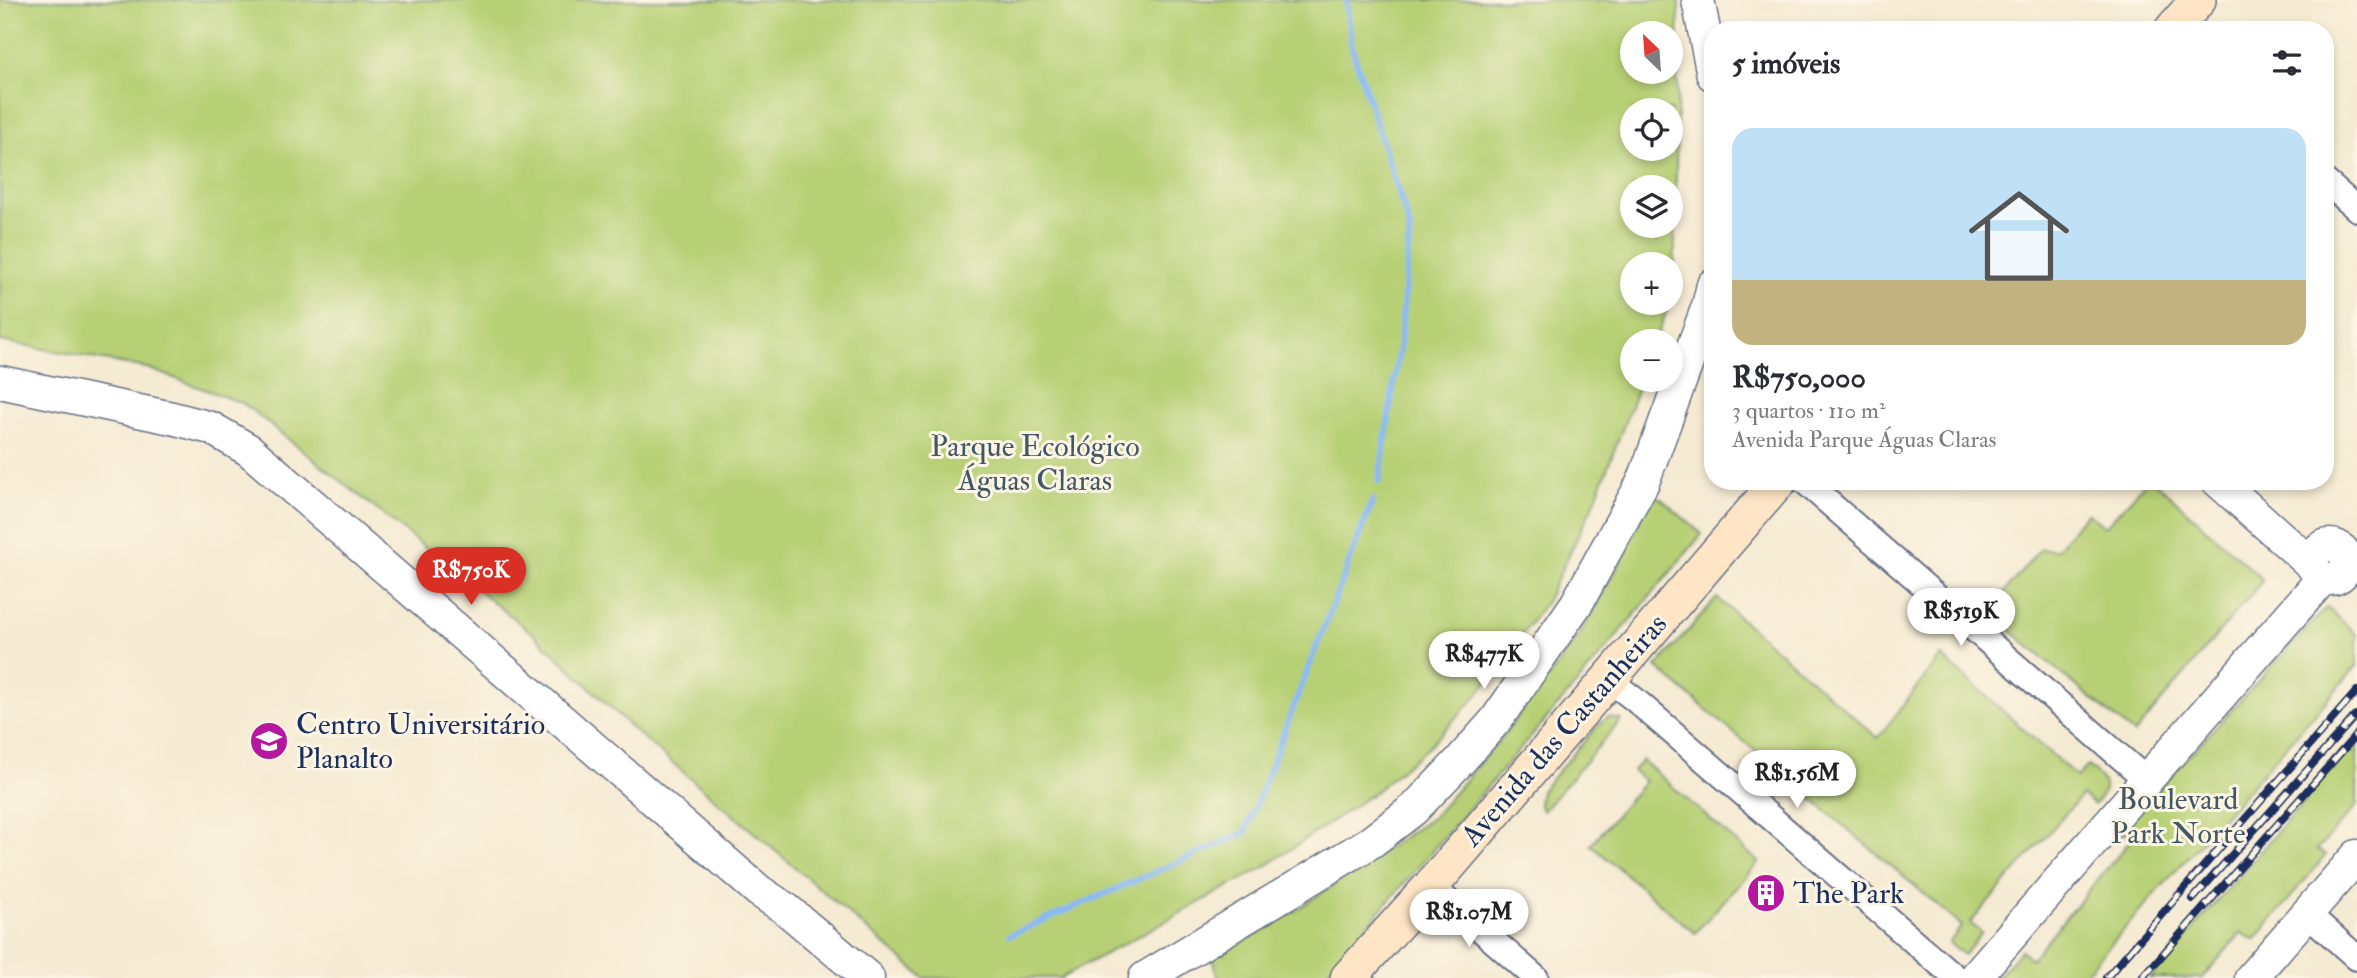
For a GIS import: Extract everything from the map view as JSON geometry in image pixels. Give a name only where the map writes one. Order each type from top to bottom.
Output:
[{"type":"main road","points":[[2180,21],[2198,0]]},
{"type":"main road","name":"Avenida das Castanheiras","points":[[1348,978],[1431,886],[1771,490]]},
{"type":"street","points":[[1698,0],[1704,30]]},
{"type":"street","points":[[1709,0],[1722,21]]},
{"type":"street","points":[[2334,189],[2357,209]]},
{"type":"street","points":[[1145,978],[1371,842],[1415,809],[1496,720],[1577,603],[1643,482],[1704,318]]},
{"type":"street","points":[[0,382],[211,428],[249,450],[737,873],[868,978]]},
{"type":"street","points":[[1814,490],[2148,781]]},
{"type":"street","points":[[2231,490],[2340,567]]},
{"type":"street","points":[[2259,490],[2340,567]]},
{"type":"street","points":[[1974,978],[2340,567]]},
{"type":"street","points":[[1608,679],[1956,978]]},
{"type":"street","points":[[2250,978],[2357,856]]},
{"type":"street","points":[[1431,886],[1536,978]]},
{"type":"street","points":[[2307,913],[2357,958]]},
{"type":"green space","name":"Parque Ecológico Águas Claras","points":[[0,0],[1679,0],[1679,21],[1620,21],[1620,84],[1678,84],[1677,98],[1620,98],[1620,161],[1676,161],[1676,175],[1620,175],[1620,238],[1675,238],[1675,252],[1620,252],[1620,315],[1665,315],[1660,329],[1620,329],[1620,392],[1636,392],[1594,503],[1546,602],[1475,698],[1426,749],[1372,794],[1263,868],[1061,978],[924,978],[634,730],[536,636],[244,404],[147,368],[0,341]]},
{"type":"green space","points":[[2139,490],[2164,490],[2263,580],[2134,734],[1988,612],[2040,549],[2057,549],[2087,513],[2105,527]]},
{"type":"green space","points":[[1652,491],[1702,534],[1586,673],[1322,978],[1218,978],[1213,957],[1276,924],[1433,817],[1504,735],[1579,636],[1624,555]]},
{"type":"green space","points":[[1717,598],[1878,738],[1941,656],[2077,777],[2088,766],[2102,780],[2103,793],[2094,805],[2082,795],[1970,923],[1982,933],[1964,955],[1949,943],[1962,926],[1656,667]]},
{"type":"green space","name":"Boulevard Park Norte","points":[[2327,607],[2357,635],[2357,666],[2081,978],[1996,978],[2021,950],[2031,959],[2131,840],[2120,830]]},
{"type":"green space","points":[[1608,717],[1621,720],[1543,811],[1539,804],[1541,791]]},
{"type":"green space","points":[[2357,740],[2357,805],[2317,850],[2326,855],[2255,940],[2241,933],[2202,978],[2150,978]]},
{"type":"green space","points":[[1642,760],[1759,862],[1695,933],[1591,845],[1645,781],[1633,771]]},
{"type":"waterway","points":[[1346,0],[1352,48],[1410,228],[1400,342],[1379,482]]},
{"type":"waterway","points":[[1010,935],[1245,833],[1373,500]]},
{"type":"railway","points":[[2106,978],[2357,691]]},
{"type":"railway","points":[[2193,899],[2356,715]]},
{"type":"railway","points":[[2142,978],[2357,734]]},
{"type":"place","name":"Centro Universitário Planalto","points":[[269,741]]},
{"type":"place","name":"The Park","points":[[1766,893]]}]
